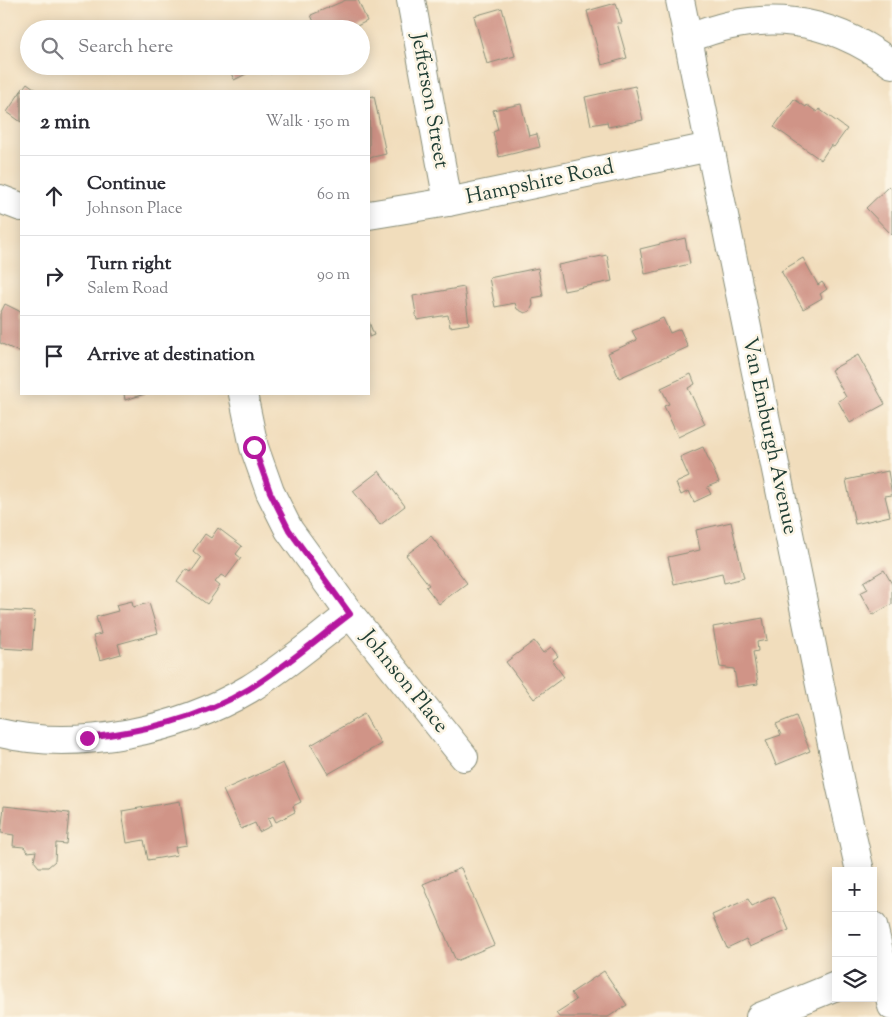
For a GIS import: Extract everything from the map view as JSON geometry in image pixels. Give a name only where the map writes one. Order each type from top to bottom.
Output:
[{"type":"street","name":"Jefferson Street","points":[[411,0],[448,202]]},
{"type":"street","name":"Van Emburgh Avenue","points":[[680,0],[841,788],[859,867]]},
{"type":"street","points":[[688,40],[712,29],[741,22],[776,20],[809,24],[840,33],[870,47],[892,64]]},
{"type":"street","name":"Hampshire Road","points":[[370,215],[448,202],[710,147]]},
{"type":"street","points":[[0,199],[20,207]]},
{"type":"street","name":"Johnson Place","points":[[243,395],[254,447],[270,492],[289,530],[350,614],[464,757]]},
{"type":"street","points":[[0,733],[43,739],[87,738],[131,733],[174,722],[210,709],[249,689],[350,614]]},
{"type":"street","points":[[878,969],[892,1006]]},
{"type":"street","points":[[760,1017],[832,988]]},
{"type":"building","points":[[346,0],[358,0],[367,20],[313,20],[311,15]]},
{"type":"building","points":[[616,3],[622,23],[617,23],[627,58],[602,65],[587,11]]},
{"type":"building","points":[[502,8],[515,56],[487,64],[474,16]]},
{"type":"building","points":[[232,75],[244,75],[234,80]]},
{"type":"building","points":[[27,83],[37,90],[22,90]]},
{"type":"building","points":[[635,86],[643,120],[608,127],[607,122],[591,125],[585,97]]},
{"type":"building","points":[[20,92],[20,121],[7,112]]},
{"type":"building","points":[[374,96],[386,154],[370,158],[370,97]]},
{"type":"building","points":[[794,99],[817,112],[819,109],[847,129],[834,147],[831,145],[821,160],[774,127]]},
{"type":"building","points":[[521,104],[529,136],[537,134],[540,147],[499,157],[493,132],[498,130],[493,110]]},
{"type":"building","points":[[889,186],[892,189],[892,235],[866,208]]},
{"type":"building","points":[[685,238],[690,264],[645,274],[640,249]]},
{"type":"building","points":[[607,255],[612,281],[564,291],[558,265]]},
{"type":"building","points":[[803,258],[818,285],[822,282],[827,289],[820,294],[822,298],[803,309],[781,271]]},
{"type":"building","points":[[538,268],[543,296],[532,298],[533,305],[530,311],[525,313],[517,309],[515,303],[495,307],[489,278]]},
{"type":"building","points":[[464,287],[469,324],[450,327],[448,315],[417,320],[413,296]]},
{"type":"building","points":[[5,304],[20,312],[20,353],[0,343],[0,314]]},
{"type":"building","points":[[663,318],[670,333],[680,329],[688,347],[619,378],[608,353],[637,340],[632,331]]},
{"type":"building","points":[[370,325],[374,335],[370,337]]},
{"type":"building","points":[[858,355],[885,404],[850,423],[838,401],[846,397],[831,370]]},
{"type":"building","points":[[691,374],[695,384],[688,388],[705,424],[678,437],[664,406],[669,404],[661,388]]},
{"type":"building","points":[[124,395],[142,395],[125,400]]},
{"type":"building","points":[[703,447],[719,482],[707,487],[711,494],[694,502],[689,491],[681,495],[676,483],[689,477],[680,457]]},
{"type":"building","points":[[379,471],[405,506],[380,525],[353,491]]},
{"type":"building","points":[[888,471],[892,495],[885,496],[890,516],[855,524],[846,480]]},
{"type":"building","points":[[731,522],[744,578],[724,583],[722,573],[674,584],[668,557],[700,550],[696,530]]},
{"type":"building","points":[[218,528],[242,546],[236,554],[241,558],[226,578],[221,575],[215,582],[220,586],[207,604],[177,582],[186,569],[191,572],[201,558],[193,551],[205,534],[211,538]]},
{"type":"building","points":[[431,536],[467,583],[439,604],[426,587],[429,585],[406,555]]},
{"type":"building","points":[[884,570],[892,584],[892,604],[873,615],[860,593],[868,589],[864,582]]},
{"type":"building","points":[[132,601],[133,607],[149,603],[158,633],[118,644],[121,654],[100,660],[93,636],[101,634],[96,617],[118,611],[116,605]]},
{"type":"building","points":[[0,610],[35,612],[32,650],[0,648]]},
{"type":"building","points":[[763,618],[767,640],[757,642],[758,651],[753,652],[758,684],[737,687],[734,669],[720,667],[713,627]]},
{"type":"building","points":[[534,641],[543,653],[551,647],[558,656],[552,661],[564,677],[534,699],[506,662]]},
{"type":"building","points":[[364,714],[381,744],[328,774],[311,745]]},
{"type":"building","points":[[796,716],[810,751],[776,765],[766,740],[781,735],[776,724]]},
{"type":"building","points":[[283,763],[301,802],[293,806],[295,812],[276,822],[273,816],[268,819],[271,826],[259,832],[255,823],[241,829],[223,790]]},
{"type":"building","points":[[180,801],[187,845],[175,847],[177,855],[148,860],[144,840],[127,843],[122,811]]},
{"type":"building","points":[[4,806],[69,813],[66,844],[56,843],[55,861],[48,867],[39,867],[34,861],[36,851],[28,852],[24,847],[13,846],[14,835],[1,833]]},
{"type":"building","points":[[461,868],[494,945],[456,961],[423,884]]},
{"type":"building","points":[[774,896],[789,930],[750,947],[746,939],[727,948],[712,915],[748,899],[752,906]]},
{"type":"building","points":[[604,971],[627,1005],[608,1017],[559,1017],[556,1013],[576,1000],[571,993]]},
{"type":"route","points":[[87,738],[131,733],[174,722],[210,709],[249,689],[288,662],[350,614],[289,530],[270,492],[254,447]]}]
